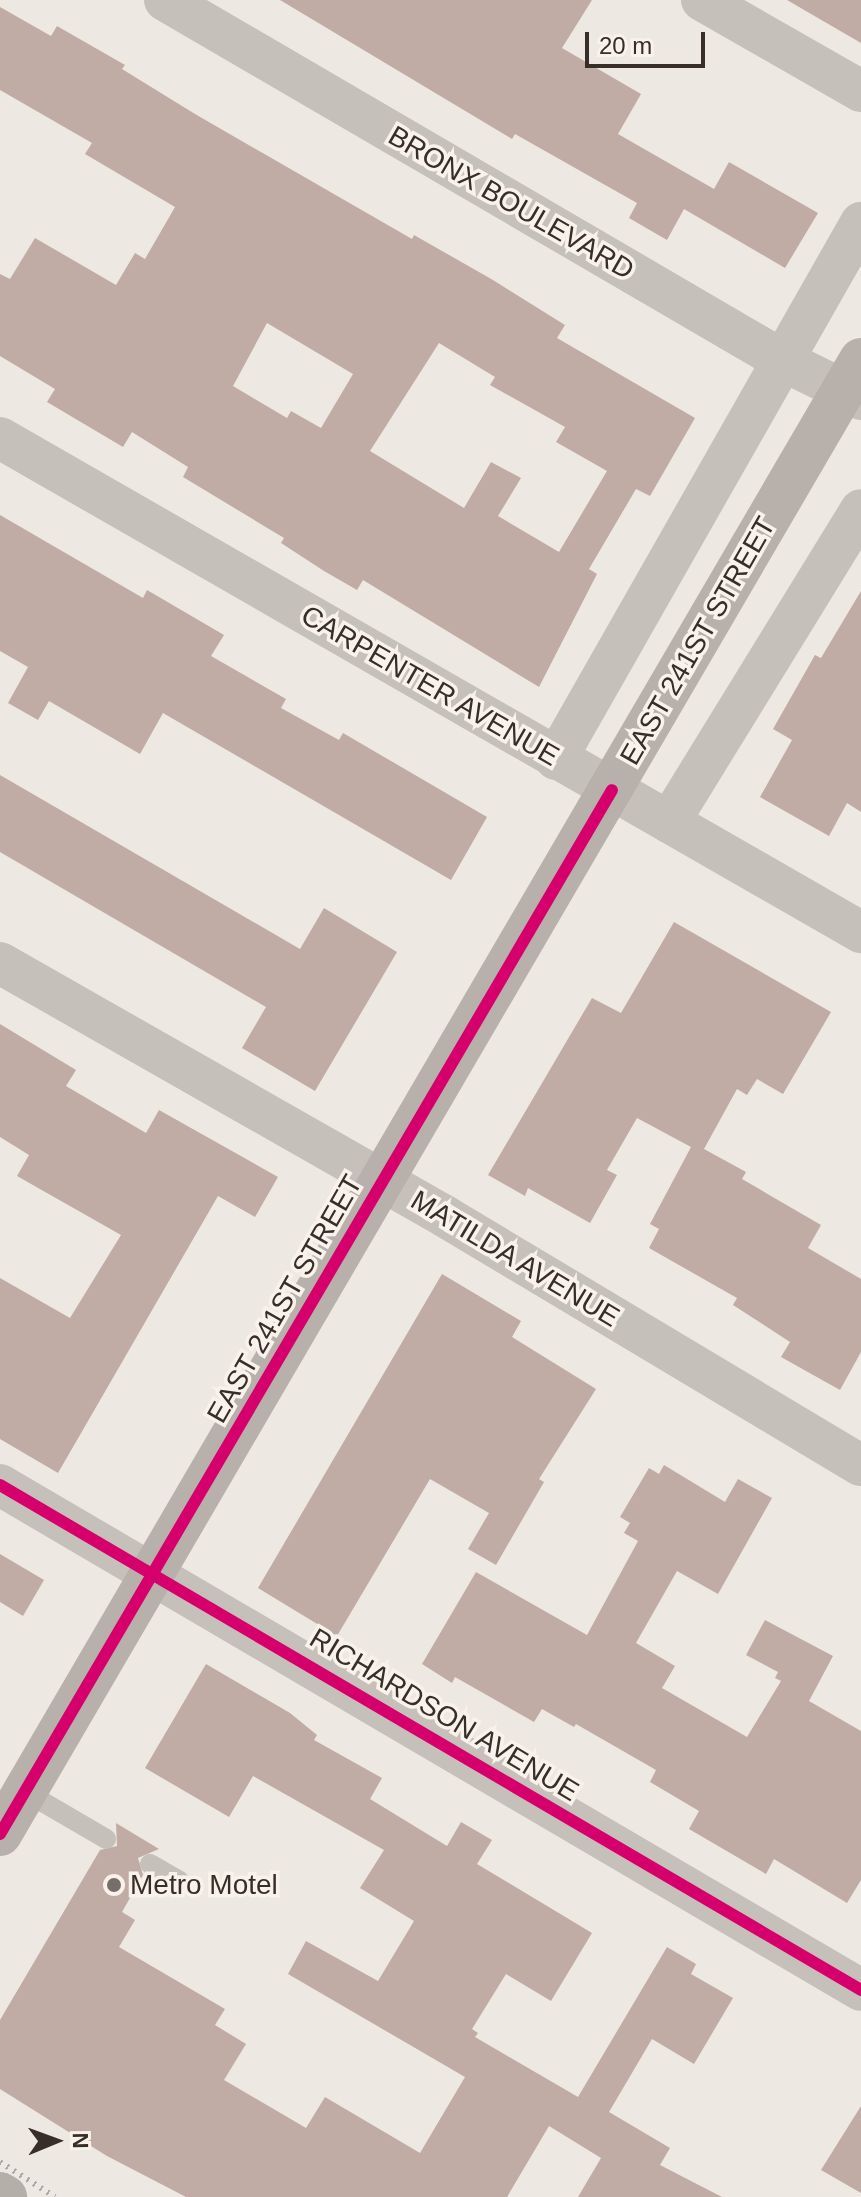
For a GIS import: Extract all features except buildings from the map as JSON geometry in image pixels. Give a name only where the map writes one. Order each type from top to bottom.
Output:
[{"type":"main road","points":[[0,2194],[5,2197]]},
{"type":"street","name":"BRONX BOULEVARD","points":[[165,0],[782,360],[861,399]]},
{"type":"street","points":[[702,0],[861,91]]},
{"type":"street","points":[[556,759],[861,223]]},
{"type":"street","name":"EAST 241ST STREET","points":[[8,1813],[153,1572],[861,360]]},
{"type":"street","name":"CARPENTER AVENUE","points":[[0,438],[861,932]]},
{"type":"street","points":[[669,822],[861,510]]},
{"type":"street","name":"MATILDA AVENUE","points":[[0,963],[382,1181],[861,1465]]},
{"type":"street","name":"RICHARDSON AVENUE","points":[[0,1485],[861,1990]]},
{"type":"lane","points":[[8,1813],[106,1839]]},
{"type":"lane","points":[[150,1864],[179,1881]]},
{"type":"railway","points":[[0,2162],[55,2197]]},
{"type":"cycle path","points":[[0,1834],[612,790]]},
{"type":"cycle path","points":[[0,1485],[861,1990]]},
{"type":"place","name":"Metro Motel","points":[[114,1885]]}]
